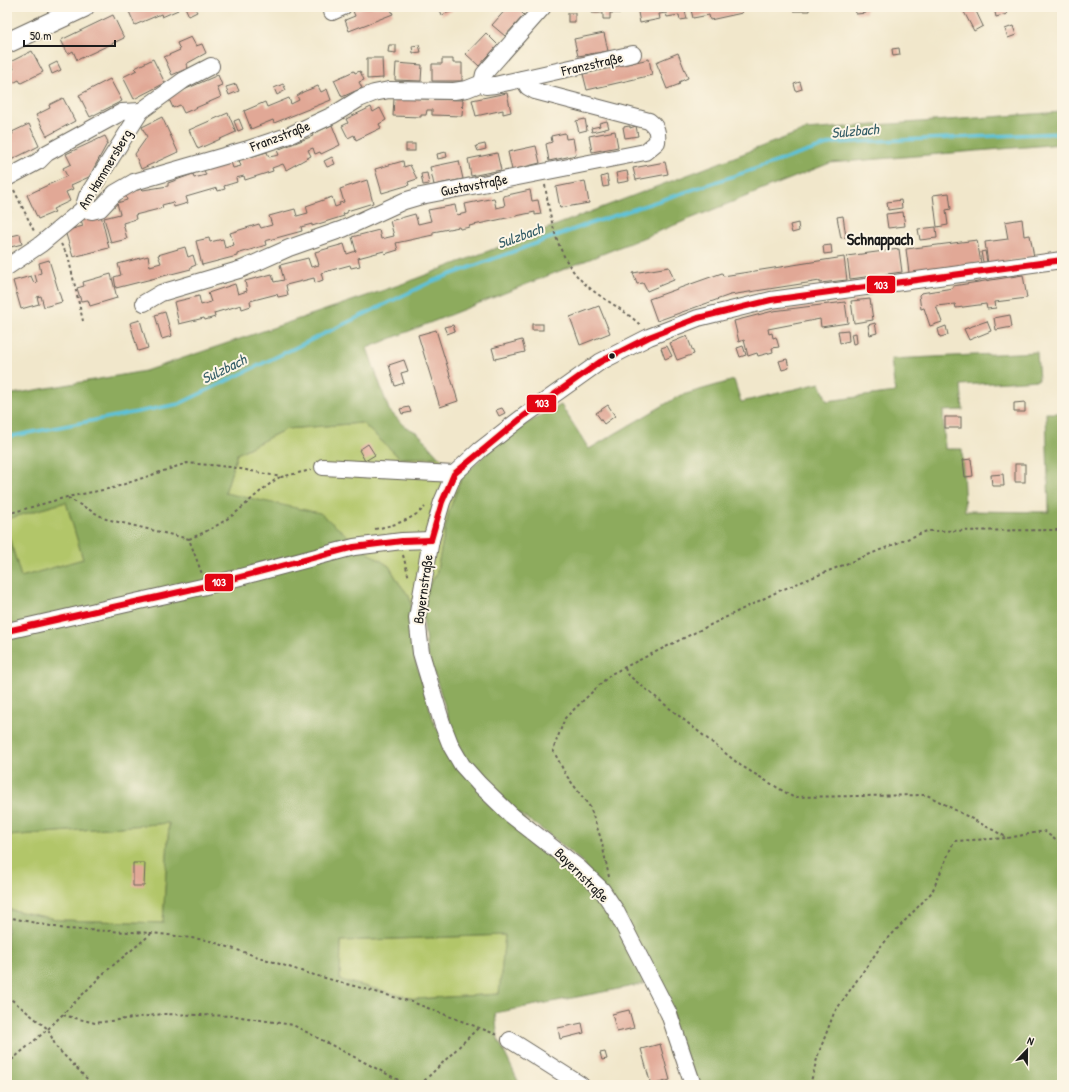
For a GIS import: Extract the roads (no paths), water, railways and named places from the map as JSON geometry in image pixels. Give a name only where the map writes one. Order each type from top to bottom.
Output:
[{"type":"main road","points":[[7,42],[84,7]]},
{"type":"street","points":[[482,83],[484,74],[490,66],[543,7]]},
{"type":"street","name":"Franzstraße","points":[[83,209],[92,211],[100,209],[115,193],[134,182],[290,135],[332,115],[359,99],[374,93],[389,90],[454,91],[467,89],[482,83],[486,86],[524,79],[633,54]]},
{"type":"street","name":"Am Hammersberg","points":[[7,266],[42,244],[83,209],[86,196],[141,111],[184,80],[212,66]]},
{"type":"street","name":"Gustavstraße","points":[[144,302],[162,293],[242,269],[289,248],[343,229],[404,201],[421,196],[646,152],[657,142],[658,133],[655,125],[649,121],[535,91],[528,87],[524,79]]},
{"type":"street","name":"Am Hammersberg","points":[[7,178],[39,161],[47,153],[122,112],[141,111]]},
{"type":"street","name":"Bayernstraße","points":[[693,1085],[664,1003],[616,911],[602,890],[579,868],[511,815],[479,784],[462,765],[451,746],[442,723],[421,653],[417,634],[418,604],[431,540],[442,502],[454,474],[480,450],[600,362],[649,337],[698,318],[771,300],[1062,260]]},
{"type":"street","points":[[324,467],[454,474]]},
{"type":"street","points":[[7,631],[201,579],[354,547],[431,540]]},
{"type":"street","points":[[510,1040],[581,1085]]},
{"type":"waterway","name":"Sulzbach","points":[[7,437],[179,404],[433,281],[583,226],[833,143],[1062,133]]},
{"type":"district","name":"Schnappach","points":[[880,239]]}]
